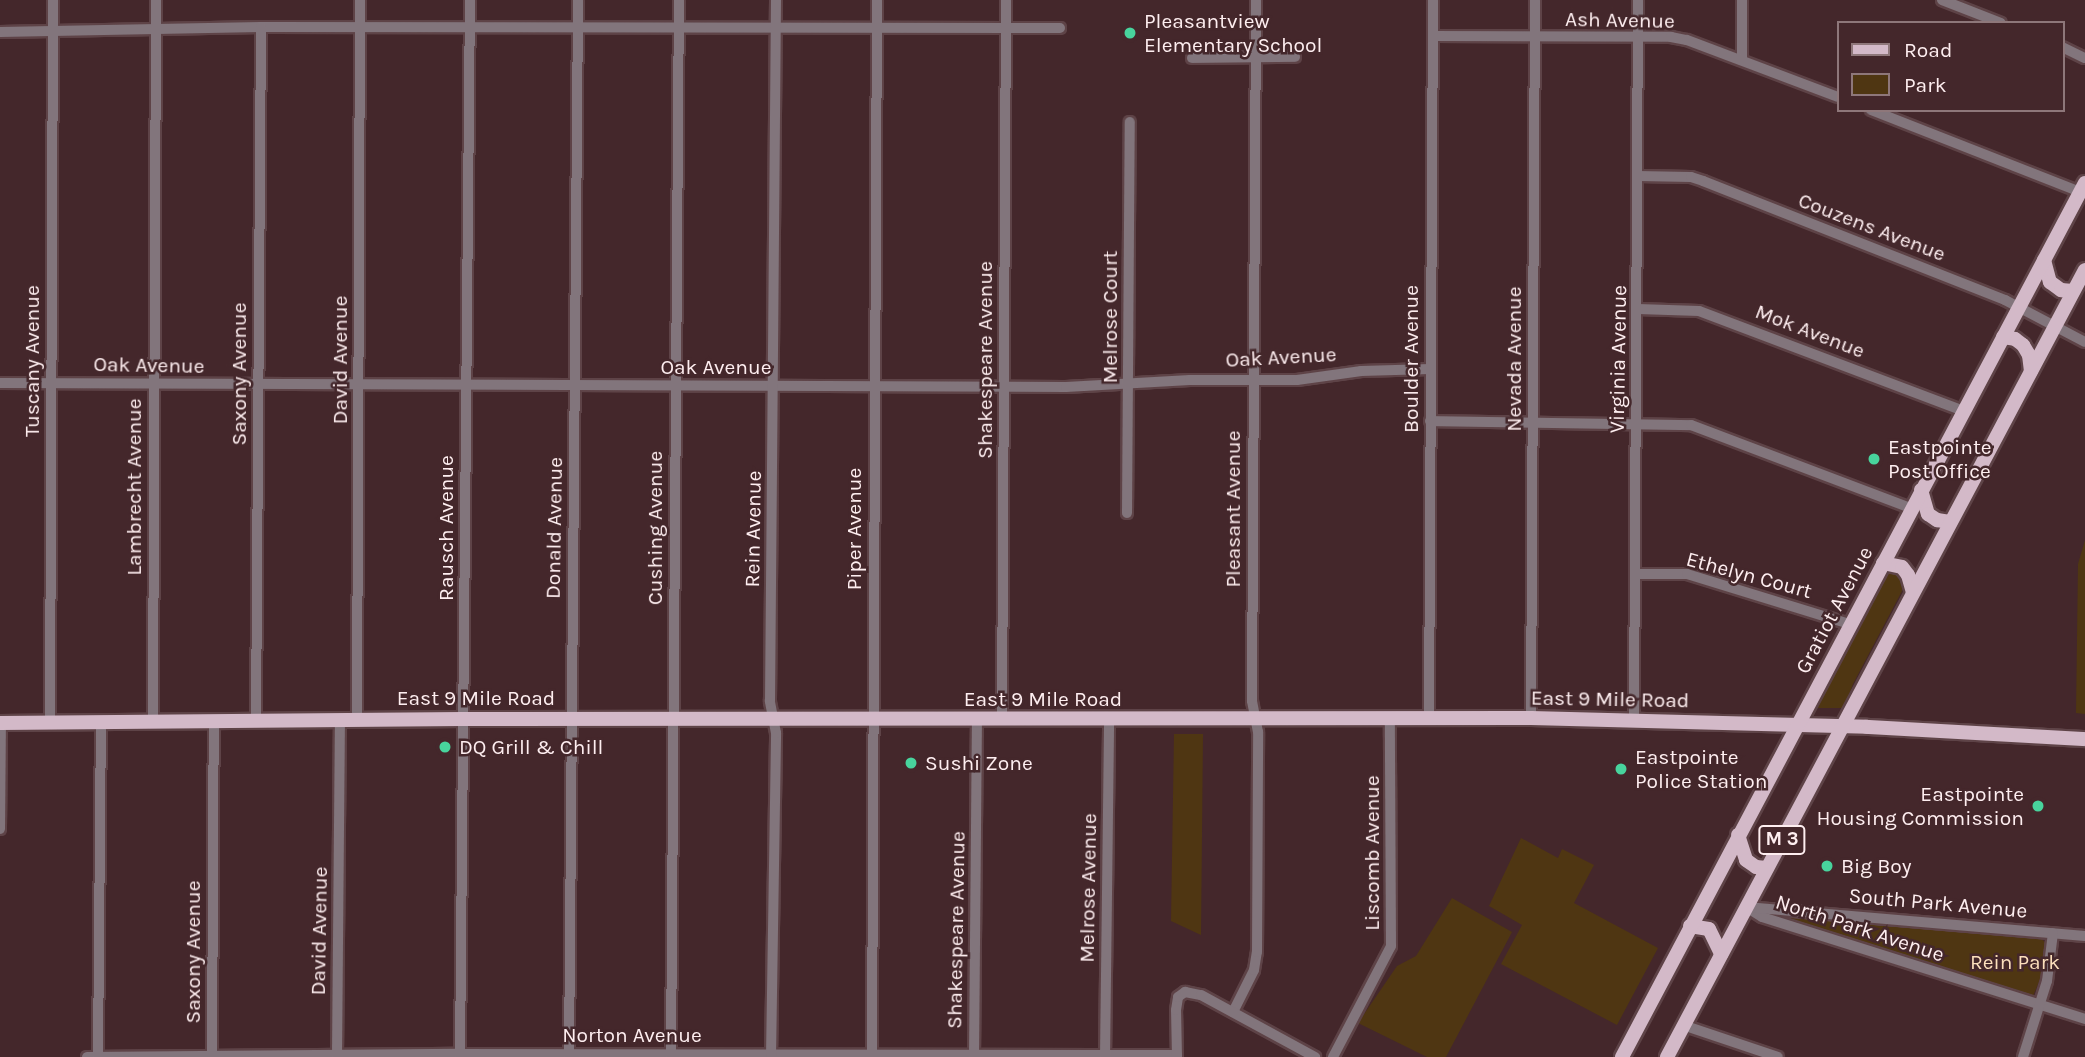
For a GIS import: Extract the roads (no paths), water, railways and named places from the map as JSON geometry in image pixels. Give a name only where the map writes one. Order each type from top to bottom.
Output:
[{"type":"main road","name":"Gratiot Avenue","points":[[1622,1057],[2083,187]]},
{"type":"main road","points":[[2044,260],[2050,282],[2061,290],[2073,291]]},
{"type":"main road","name":"M 3","points":[[1667,1057],[2085,270]]},
{"type":"main road","points":[[2003,337],[2015,339],[2023,345],[2029,355],[2031,371]]},
{"type":"main road","points":[[1921,491],[1928,514],[1937,520],[1950,522]]},
{"type":"main road","points":[[1883,563],[1902,566],[1909,575],[1913,592]]},
{"type":"main road","name":"East 9 Mile Road","points":[[1,723],[463,719],[674,721],[1531,718],[1797,724],[2085,739]]},
{"type":"main road","points":[[1738,835],[1746,860],[1756,867],[1767,868]]},
{"type":"main road","points":[[1690,926],[1709,929],[1721,954]]},
{"type":"street","name":"Tuscany Avenue","points":[[50,723],[53,0]]},
{"type":"street","name":"Lambrecht Avenue","points":[[153,722],[156,0]]},
{"type":"street","name":"David Avenue","points":[[357,720],[360,0]]},
{"type":"street","name":"Rausch Avenue","points":[[460,1055],[470,0]]},
{"type":"street","name":"Donald Avenue","points":[[569,1055],[578,0]]},
{"type":"street","name":"Cushing Avenue","points":[[671,1056],[679,0]]},
{"type":"street","name":"Rein Avenue","points":[[771,1056],[774,720],[770,701],[776,0]]},
{"type":"street","name":"Piper Avenue","points":[[872,1056],[876,734],[872,720],[877,0]]},
{"type":"street","name":"Shakespeare Avenue","points":[[1002,719],[1006,0]]},
{"type":"street","name":"Pleasant Avenue","points":[[1233,1012],[1256,962],[1256,719],[1252,701],[1256,0]]},
{"type":"street","name":"Boulder Avenue","points":[[1429,719],[1433,0]]},
{"type":"street","name":"Nevada Avenue","points":[[1531,718],[1535,0]]},
{"type":"street","name":"Virginia Avenue","points":[[1634,719],[1638,0]]},
{"type":"street","points":[[1742,0],[1742,60]]},
{"type":"street","points":[[1942,0],[1996,21]]},
{"type":"street","points":[[0,32],[361,26],[1060,28]]},
{"type":"street","name":"Saxony Avenue","points":[[256,721],[261,27]]},
{"type":"street","name":"Ash Avenue","points":[[1433,36],[1687,40],[1836,96]]},
{"type":"street","points":[[2064,48],[2085,58]]},
{"type":"street","points":[[1192,58],[1295,57]]},
{"type":"street","points":[[1877,112],[2083,187]]},
{"type":"street","name":"Melrose Court","points":[[1127,513],[1130,122]]},
{"type":"street","name":"Couzens Avenue","points":[[1638,176],[1691,177],[2019,307],[2085,342]]},
{"type":"street","name":"Mok Avenue","points":[[1638,309],[1699,310],[1964,411]]},
{"type":"street","name":"Oak Avenue","points":[[0,383],[1004,387],[1308,379],[1361,371],[1430,369]]},
{"type":"street","points":[[1430,421],[1691,425],[1911,508]]},
{"type":"street","name":"Ethelyn Court","points":[[1636,574],[1687,574],[1850,624]]},
{"type":"street","name":"Liscomb Avenue","points":[[1334,1057],[1391,946],[1390,718]]},
{"type":"street","name":"Melrose Avenue","points":[[1105,1056],[1109,719]]},
{"type":"street","name":"David Avenue","points":[[337,1056],[340,720]]},
{"type":"street","name":"Shakespeare Avenue","points":[[974,1056],[977,720]]},
{"type":"street","points":[[98,1057],[101,722]]},
{"type":"street","name":"Saxony Avenue","points":[[212,1056],[214,722]]},
{"type":"street","points":[[0,829],[1,723]]},
{"type":"street","name":"South Park Avenue","points":[[1746,907],[2085,936]]},
{"type":"street","name":"North Park Avenue","points":[[1746,907],[1762,917],[2085,1019]]},
{"type":"street","points":[[2023,1057],[2052,960],[2053,933]]},
{"type":"street","points":[[1177,1056],[1178,997],[1185,992],[1195,992],[1315,1057]]},
{"type":"street","points":[[1684,1025],[1778,1057]]},
{"type":"street","name":"Norton Avenue","points":[[87,1057],[1177,1056]]},
{"type":"place","name":"Pleasantview Elementary School","points":[[1130,33]]},
{"type":"place","name":"Eastpointe Post Office","points":[[1874,459]]},
{"type":"place","name":"DQ Grill & Chill","points":[[445,747]]},
{"type":"place","name":"Sushi Zone","points":[[911,763]]},
{"type":"place","name":"Eastpointe Police Station","points":[[1621,769]]},
{"type":"place","name":"Eastpointe Housing Commission","points":[[2038,806]]},
{"type":"place","name":"Big Boy","points":[[1827,866]]},
{"type":"park label","name":"Rein Park","points":[[2015,962]]}]
